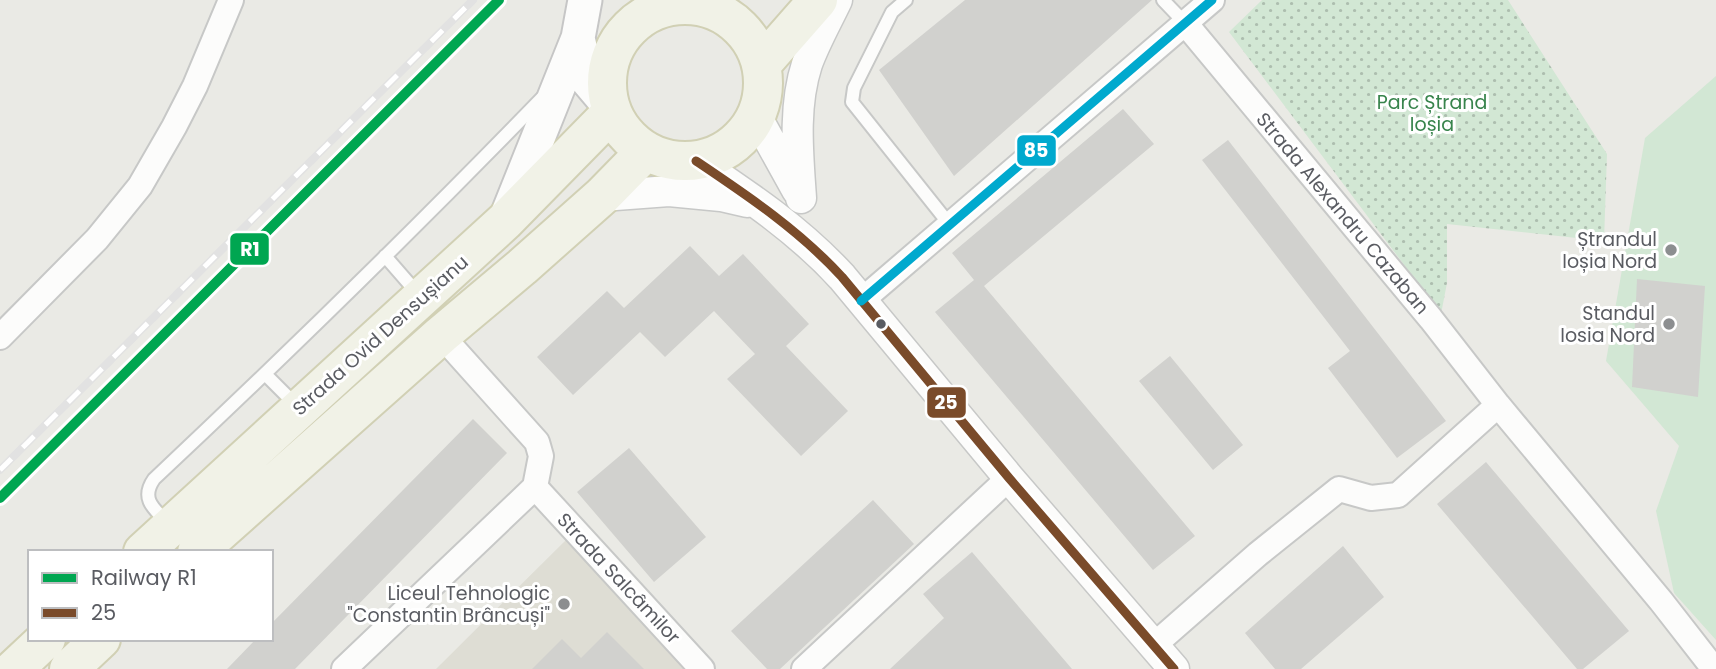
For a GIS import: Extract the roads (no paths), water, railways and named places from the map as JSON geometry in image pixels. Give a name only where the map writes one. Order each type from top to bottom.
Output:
[{"type":"main road","points":[[505,222],[578,38],[585,0]]},
{"type":"main road","points":[[761,65],[818,0]]},
{"type":"main road","points":[[578,38],[588,81],[611,110],[626,135],[646,151],[670,160],[696,161],[720,153],[741,137],[756,116],[763,91],[761,65],[754,46],[727,7],[681,5],[642,17],[627,30],[615,47],[608,66],[607,87],[611,110]]},
{"type":"main road","name":"Strada Ovid Densușianu","points":[[184,539],[299,409],[505,222],[611,110]]},
{"type":"main road","name":"Strada Ovid Densușianu","points":[[149,550],[184,539],[441,335],[602,196],[646,151]]},
{"type":"main road","points":[[14,669],[44,641]]},
{"type":"main road","points":[[69,669],[99,641]]},
{"type":"street","points":[[0,337],[97,239],[140,186],[195,86],[231,0]]},
{"type":"street","points":[[802,198],[798,159],[800,96],[807,65],[837,0]]},
{"type":"street","points":[[861,301],[1212,0]]},
{"type":"street","name":"Strada Alexandru Cazaban","points":[[1185,23],[1431,319],[1714,669]]},
{"type":"street","points":[[756,116],[802,198],[820,253]]},
{"type":"street","points":[[696,161],[762,206],[820,253],[1174,669]]},
{"type":"street","points":[[602,196],[669,191],[721,196],[762,206]]},
{"type":"street","points":[[344,669],[535,486],[541,456],[537,442],[441,335]]},
{"type":"street","points":[[1153,646],[1258,554],[1339,489],[1371,498],[1398,495],[1498,405]]},
{"type":"street","points":[[804,669],[1009,478]]},
{"type":"street","name":"Strada Salcâmilor","points":[[535,486],[702,669]]},
{"type":"lane","points":[[906,0],[892,12],[854,88],[852,102],[950,225]]},
{"type":"lane","points":[[1163,0],[1185,23]]},
{"type":"lane","points":[[184,539],[151,506],[149,485],[452,191],[562,77]]},
{"type":"lane","points":[[385,256],[422,298]]},
{"type":"lane","points":[[265,374],[299,409]]},
{"type":"railway","points":[[0,470],[473,0]]},
{"type":"rail line","name":"R1","points":[[0,498],[499,0]]},
{"type":"place","name":"Ștrandul Ioșia Nord","points":[[1671,250]]},
{"type":"place","name":"Standul Iosia Nord","points":[[1669,324]]},
{"type":"place","name":"Liceul Tehnologic \"Constantin Brâncuși\"","points":[[564,604]]},
{"type":"park label","name":"Parc Ștrand Ioșia","points":[[1432,113]]}]
